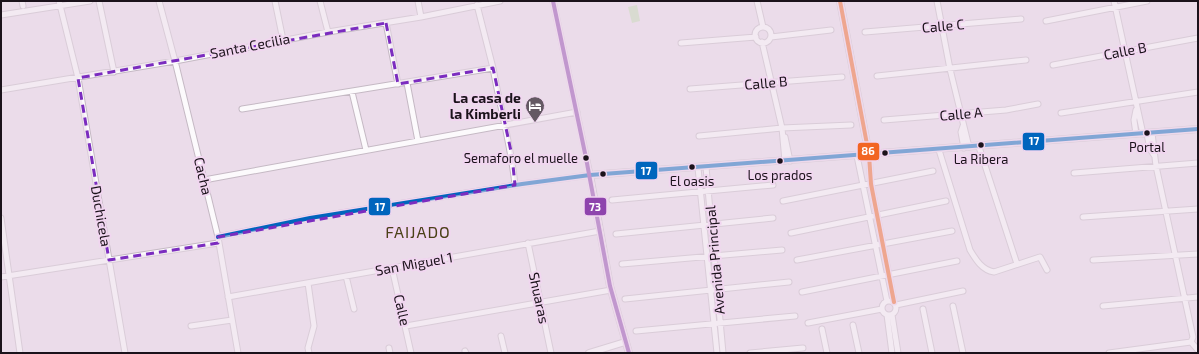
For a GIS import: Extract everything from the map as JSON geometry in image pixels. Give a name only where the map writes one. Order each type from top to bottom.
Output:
[{"type":"street","points":[[1,15],[59,3],[90,1]]},
{"type":"street","points":[[99,1],[114,72]]},
{"type":"street","name":"Cacha","points":[[159,1],[218,240],[238,353]]},
{"type":"street","points":[[275,1],[283,40]]},
{"type":"street","points":[[320,1],[328,32]]},
{"type":"street","points":[[418,1],[421,17]]},
{"type":"street","name":"Santa Cecilia","points":[[1,90],[114,72],[283,40],[421,17],[469,4],[477,5],[500,1]]},
{"type":"street","points":[[553,1],[590,175],[610,290],[629,353]]},
{"type":"street","points":[[757,1],[763,27]]},
{"type":"street","points":[[840,1],[869,155],[871,184],[895,304],[896,311],[889,315],[887,323],[892,353],[898,352],[889,315],[882,309]]},
{"type":"street","points":[[937,1],[967,148]]},
{"type":"street","points":[[1046,21],[1115,4],[1147,1]]},
{"type":"street","name":"Duchicela","points":[[59,3],[78,78],[125,353]]},
{"type":"street","points":[[1115,4],[1136,110],[1144,134],[1152,148],[1154,155],[1165,211],[1194,339],[1198,350]]},
{"type":"street","points":[[477,5],[493,68],[504,125],[512,156],[515,185]]},
{"type":"street","name":"Calle C","points":[[865,32],[1021,19]]},
{"type":"street","points":[[386,23],[398,84]]},
{"type":"street","points":[[756,36],[757,30],[763,27],[770,30],[771,37]]},
{"type":"street","points":[[762,42],[767,42],[771,37],[831,30]]},
{"type":"street","points":[[756,36],[762,42],[773,83],[788,161]]},
{"type":"street","points":[[681,43],[756,36]]},
{"type":"street","name":"Calle B","points":[[1053,65],[1198,38]]},
{"type":"street","points":[[877,76],[1026,60]]},
{"type":"street","points":[[242,109],[493,68]]},
{"type":"street","name":"Calle B","points":[[690,89],[842,77]]},
{"type":"street","points":[[407,83],[418,141]]},
{"type":"street","points":[[352,92],[366,150]]},
{"type":"street","points":[[1061,113],[1135,100],[1198,92]]},
{"type":"street","name":"Calle A","points":[[884,120],[1021,108],[1038,104]]},
{"type":"street","points":[[204,180],[577,112]]},
{"type":"street","points":[[699,136],[782,128],[851,125]]},
{"type":"street","points":[[1,277],[109,260],[218,240],[310,218],[515,185],[590,175],[706,168],[1198,130]]},
{"type":"street","points":[[979,147],[1017,264]]},
{"type":"street","points":[[939,150],[970,250],[975,259],[989,271],[994,272],[1040,257],[1047,270]]},
{"type":"street","points":[[857,156],[887,301]]},
{"type":"street","points":[[1074,173],[1198,163]]},
{"type":"street","name":"Avenida Principal","points":[[698,168],[717,353]]},
{"type":"street","name":"Avenida Principal","points":[[706,168],[723,353]]},
{"type":"street","points":[[783,201],[933,171]]},
{"type":"street","points":[[612,200],[773,185]]},
{"type":"street","points":[[791,233],[946,201]]},
{"type":"street","points":[[1083,217],[1198,209]]},
{"type":"street","points":[[1,218],[20,353]]},
{"type":"street","points":[[616,234],[773,218]]},
{"type":"street","name":"San Miguel 1","points":[[228,297],[600,231]]},
{"type":"street","points":[[797,260],[952,231]]},
{"type":"street","name":"Shuaras","points":[[528,243],[551,353]]},
{"type":"street","points":[[622,264],[782,250]]},
{"type":"street","points":[[1093,260],[1198,254]]},
{"type":"street","points":[[802,292],[957,261]]},
{"type":"street","name":"Calle","points":[[392,268],[411,353]]},
{"type":"street","points":[[346,276],[354,310]]},
{"type":"street","points":[[625,299],[789,282]]},
{"type":"street","points":[[308,283],[314,326],[308,348],[309,353]]},
{"type":"street","points":[[406,326],[610,290]]},
{"type":"street","points":[[887,301],[895,304],[964,291]]},
{"type":"street","points":[[1103,306],[1185,297],[1198,297]]},
{"type":"street","points":[[882,309],[883,304],[887,301]]},
{"type":"street","points":[[953,306],[963,353]]},
{"type":"street","points":[[808,323],[882,309]]},
{"type":"street","points":[[923,309],[932,353]]},
{"type":"street","points":[[636,331],[795,316]]},
{"type":"street","points":[[191,326],[232,320]]},
{"type":"street","points":[[853,325],[859,353]]},
{"type":"street","points":[[822,329],[827,353]]},
{"type":"street","points":[[501,336],[505,353]]},
{"type":"street","points":[[1109,353],[1194,339]]},
{"type":"street","points":[[589,353],[625,342]]},
{"type":"street","points":[[750,353],[803,348]]},
{"type":"highlighted area","points":[[386,23],[398,84],[493,68],[512,156],[515,185],[218,237],[218,243],[109,260],[78,78]]},
{"type":"green space","points":[[637,5],[640,21],[632,23],[628,7]]},
{"type":"transit line","name":"73","points":[[553,1],[586,158],[610,286],[629,353]]},
{"type":"transit line","name":"86","points":[[840,1],[869,155],[871,184],[894,302]]},
{"type":"transit line","name":"17","points":[[218,237],[310,218],[522,184],[590,175],[1198,129]]},
{"type":"place","name":"La casa de la Kimberli","points":[[535,123]]},
{"type":"place","name":"Portal","points":[[1147,133]]},
{"type":"place","name":"La Ribera","points":[[981,145]]},
{"type":"place","name":"Semaforo el muelle","points":[[586,158]]},
{"type":"place","name":"Los prados","points":[[780,161]]},
{"type":"place","name":"El oasis","points":[[692,167]]},
{"type":"district","name":"FAIJADO","points":[[418,232]]}]
